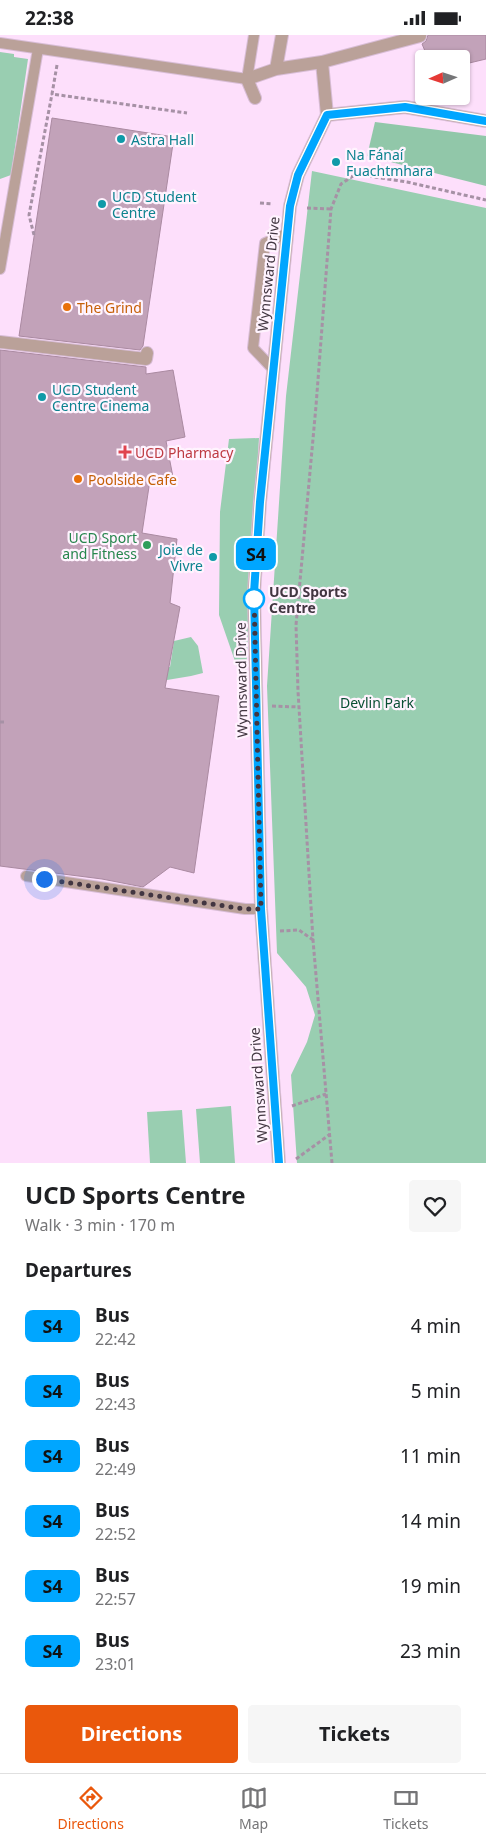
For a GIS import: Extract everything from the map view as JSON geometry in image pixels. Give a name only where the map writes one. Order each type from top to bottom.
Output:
[{"type":"street","points":[[276,69],[282,35]]},
{"type":"street","points":[[255,98],[247,79],[276,69],[322,62],[420,35]]},
{"type":"street","points":[[322,62],[327,115],[405,107],[486,121]]},
{"type":"street","name":"Wynnsward Drive","points":[[279,1163],[261,909],[254,593],[260,502],[290,206],[298,175],[327,115]]},
{"type":"street","points":[[0,342],[146,359],[147,353]]},
{"type":"lane","points":[[0,43],[247,79],[254,35]]},
{"type":"lane","points":[[0,269],[38,49]]},
{"type":"lane","points":[[273,369],[253,348],[265,243],[286,234]]},
{"type":"lane","points":[[26,876],[245,909],[261,909]]},
{"type":"path","points":[[34,235],[29,215],[60,52]]},
{"type":"path","points":[[52,95],[187,113]]},
{"type":"path","points":[[332,1163],[313,940],[296,625],[316,406],[331,209],[341,184],[356,174],[407,182],[486,200]]},
{"type":"path","points":[[260,203],[281,205]]},
{"type":"path","points":[[300,207],[331,209]]},
{"type":"path","points":[[268,705],[299,707]]},
{"type":"path","points":[[0,722],[6,722]]},
{"type":"path","points":[[278,931],[299,930],[313,940]]},
{"type":"path","points":[[285,1109],[326,1094]]},
{"type":"path","points":[[279,1163],[298,1158],[330,1134]]},
{"type":"green space","points":[[0,52],[28,59],[11,175],[0,179]]},
{"type":"green space","points":[[375,122],[486,136],[486,186],[367,156]]},
{"type":"green space","name":"Devlin Park","points":[[312,171],[486,208],[486,1163],[297,1163],[291,1075],[307,1042],[315,1015],[306,987],[277,953],[267,686],[286,396]]},
{"type":"green space","points":[[259,438],[245,690],[219,615],[220,512],[229,439]]},
{"type":"green space","points":[[191,637],[198,646],[203,673],[161,681],[150,665],[170,667],[174,641]]},
{"type":"green space","points":[[231,1106],[235,1163],[200,1163],[196,1109]]},
{"type":"green space","points":[[182,1110],[186,1163],[150,1163],[147,1112]]},
{"type":"building","points":[[428,35],[486,35],[486,59],[470,63],[470,50],[425,50],[422,44],[426,41]]},
{"type":"building","name":"UCD Student Centre","points":[[52,118],[174,137],[143,346],[140,350],[19,336]]},
{"type":"building","points":[[0,350],[146,367],[146,374],[173,370],[185,437],[166,441],[173,477],[150,480],[142,533],[177,539],[170,603],[180,607],[165,688],[219,696],[194,873],[170,867],[143,887],[102,879],[0,866]]},
{"type":"bus line","name":"S4","points":[[279,1163],[270,1063],[261,909],[254,593],[260,502],[290,206],[298,175],[327,115],[405,107],[486,121]]},
{"type":"place","name":"Astra Hall","points":[[121,139]]},
{"type":"place","name":"Na Fánaí Fuachtmhara","points":[[336,162]]},
{"type":"place","name":"UCD Student Centre","points":[[102,204]]},
{"type":"place","name":"The Grind","points":[[67,307]]},
{"type":"place","name":"UCD Student Centre Cinema","points":[[42,397]]},
{"type":"place","name":"UCD Pharmacy","points":[[125,452]]},
{"type":"place","name":"Poolside Cafe","points":[[78,479]]},
{"type":"place","name":"UCD Sport and Fitness","points":[[147,545]]},
{"type":"place","name":"Joie de Vivre","points":[[213,557]]},
{"type":"place","name":"UCD Sports Centre","points":[[254,599]]},
{"type":"route","points":[[44,879],[245,909],[261,909],[254,593],[254,599]]}]
